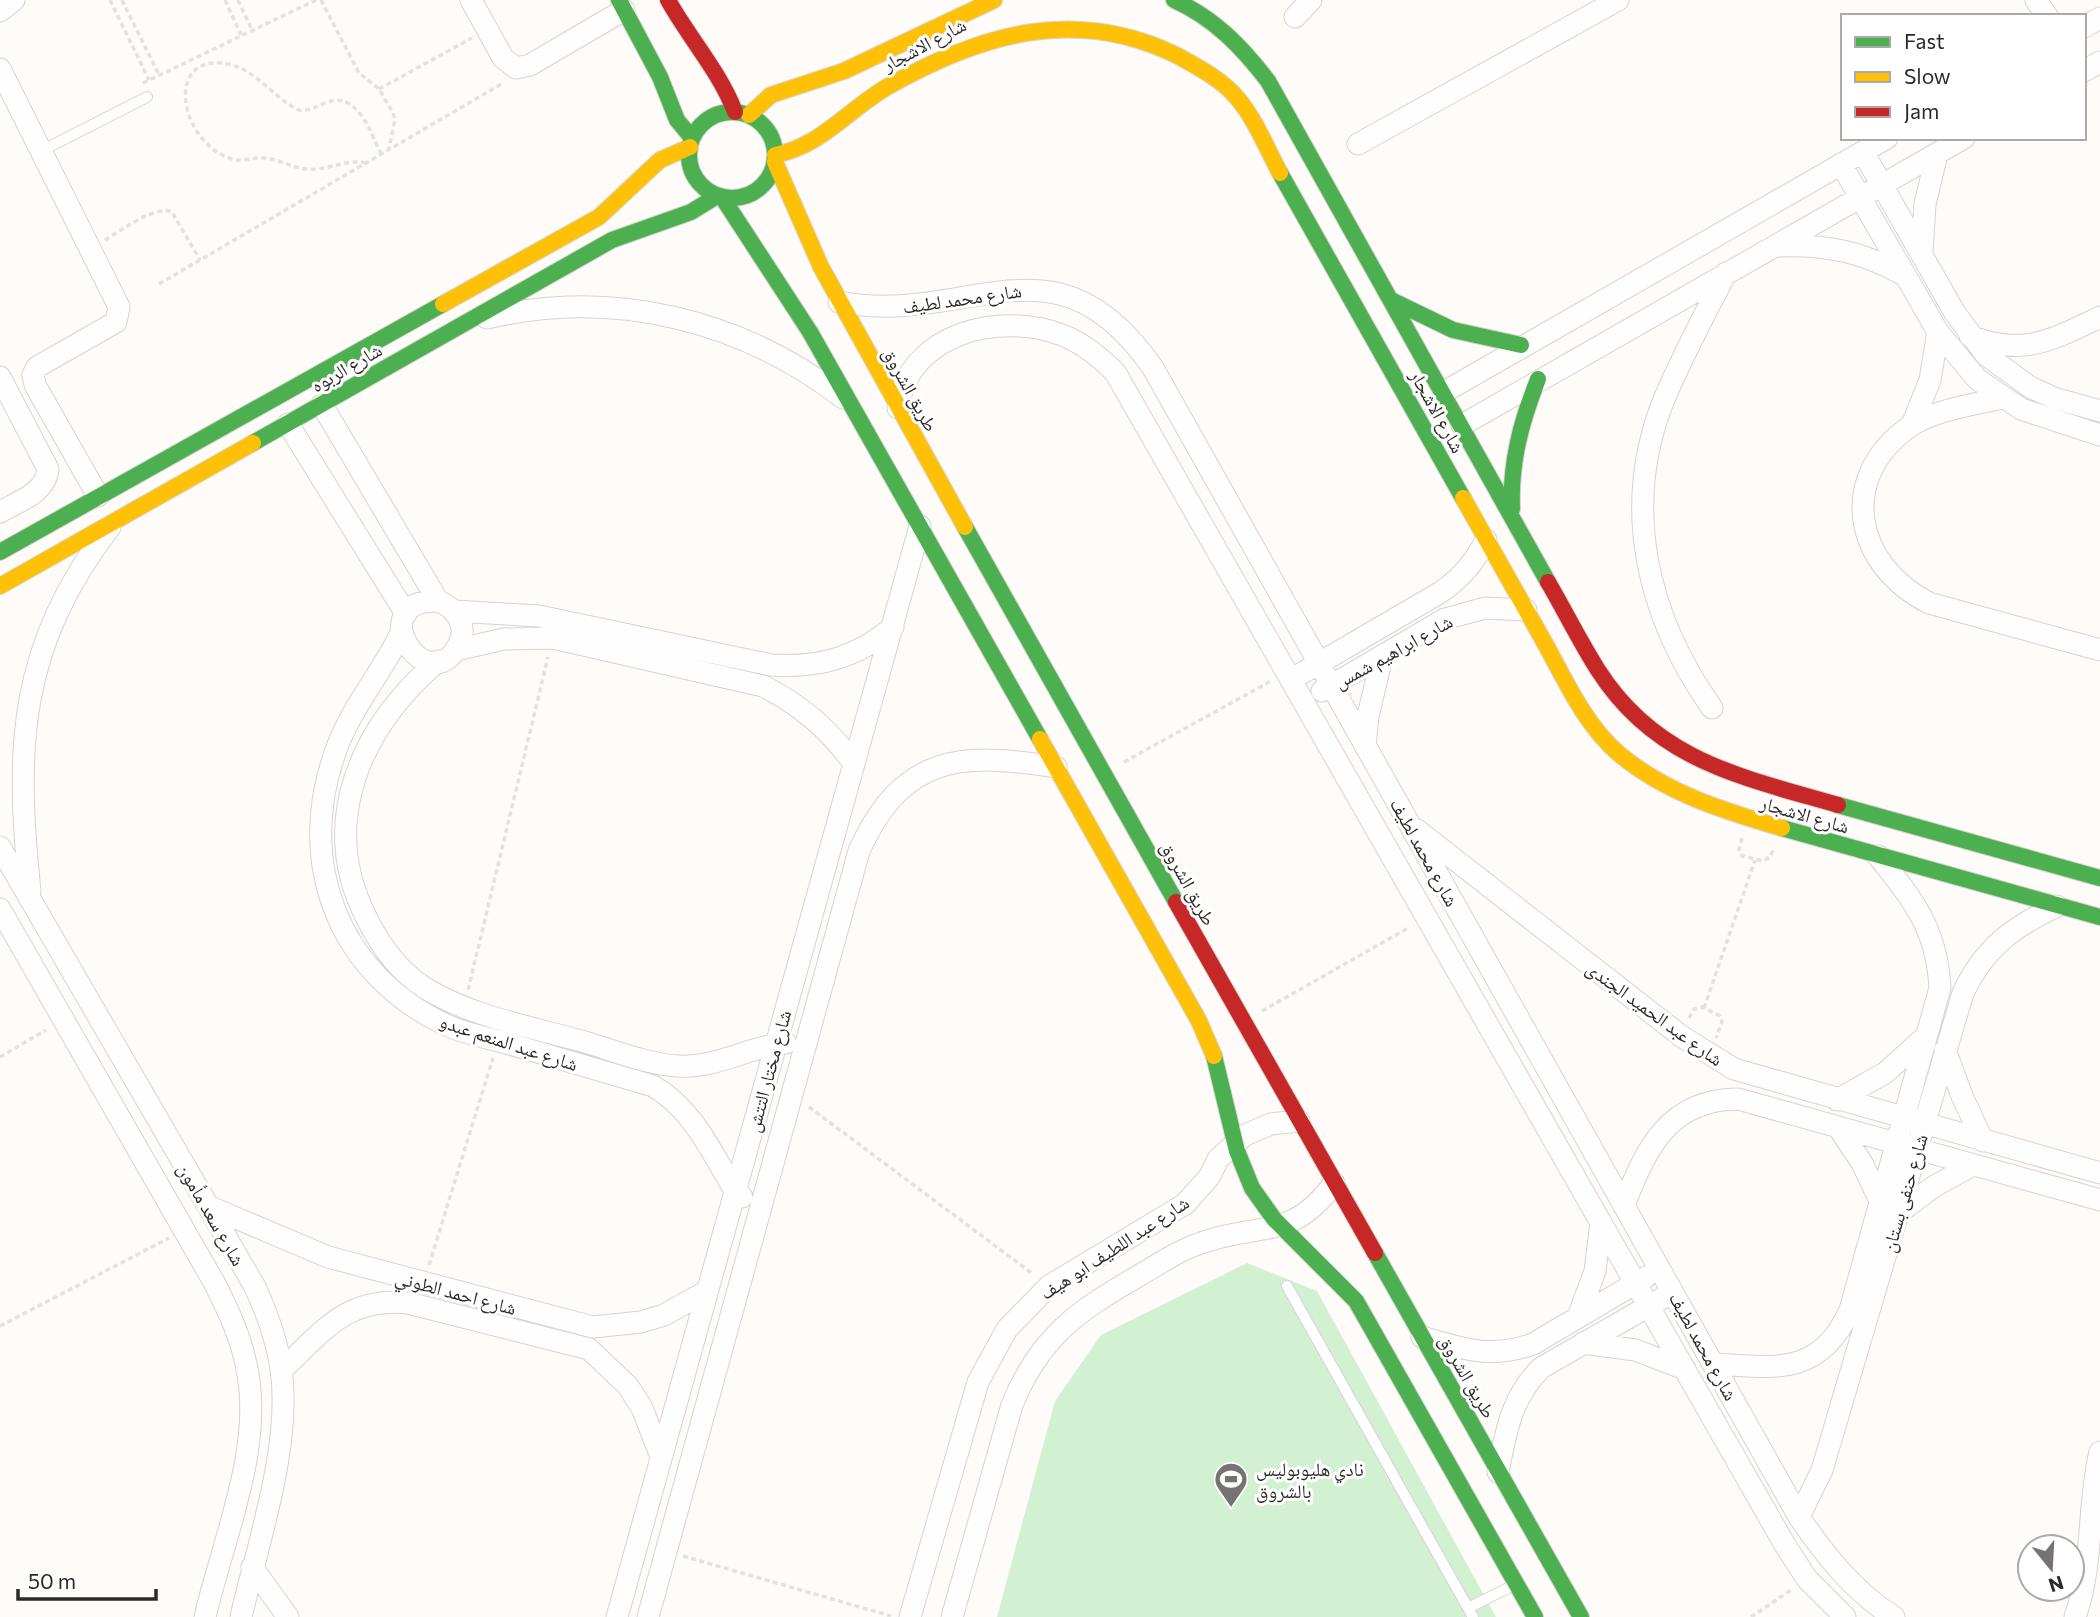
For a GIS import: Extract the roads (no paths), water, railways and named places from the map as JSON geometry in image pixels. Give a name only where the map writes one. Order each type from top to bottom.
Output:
[{"type":"street","points":[[0,11],[14,0]]},
{"type":"street","points":[[471,0],[508,65],[516,68],[530,65],[621,5],[660,77],[677,120],[691,142],[691,171],[707,190],[720,196],[734,198],[756,191],[765,183],[775,158],[768,131],[742,114],[690,40],[668,0]]},
{"type":"street","name":"شارع الاشجار","points":[[742,114],[771,95],[844,71],[994,0]]},
{"type":"street","name":"شارع الاشجار","points":[[1174,0],[1207,18],[1251,57],[1268,81],[1598,670],[1617,699],[1641,725],[1669,747],[1772,806],[1878,856],[2100,918]]},
{"type":"street","points":[[1295,17],[1311,0]]},
{"type":"street","points":[[1357,144],[1618,0]]},
{"type":"street","name":"شارع الاشجار","points":[[775,158],[799,150],[879,93],[952,51],[1023,20],[1069,13]]},
{"type":"street","name":"شارع الاشجار","points":[[1149,26],[1190,48],[1217,71],[1238,98],[1592,724],[1618,752],[1647,775],[1680,794],[1715,809],[1772,806],[2100,878]]},
{"type":"street","points":[[0,69],[120,307],[116,322],[37,367],[33,375],[35,385],[98,496]]},
{"type":"street","points":[[691,142],[709,118],[742,114]]},
{"type":"street","points":[[1444,392],[1521,345],[1884,140]]},
{"type":"street","points":[[1462,425],[1538,379],[1961,140]]},
{"type":"street","name":"شارع الربوه","points":[[0,552],[599,217],[660,160],[691,142]]},
{"type":"street","points":[[1863,152],[1969,335],[2007,373],[2029,387],[2054,398],[2100,411]]},
{"type":"street","points":[[1922,254],[1925,204],[1937,153]]},
{"type":"street","name":"طريق الشروق","points":[[775,158],[839,302],[1581,1617]]},
{"type":"street","points":[[1841,164],[1938,332],[1977,379],[2001,398],[2042,418],[2100,435]]},
{"type":"street","points":[[720,196],[810,332],[1208,1039],[1223,1083],[1234,1143],[1251,1188],[1280,1227],[1320,1260],[1356,1301],[1535,1617]]},
{"type":"street","name":"شارع الربوه","points":[[0,586],[612,240],[691,212],[720,196]]},
{"type":"street","points":[[599,217],[612,240]]},
{"type":"street","points":[[1317,239],[1348,222]]},
{"type":"street","points":[[1772,247],[1808,245],[1843,249],[1875,260],[1906,276]]},
{"type":"street","points":[[1712,708],[1682,663],[1656,600],[1646,560],[1643,519],[1645,479],[1652,438],[1664,399],[1726,273]]},
{"type":"street","name":"شارع محمد لطيف","points":[[839,302],[861,306],[905,307],[1000,291],[1041,288],[1075,298],[1106,315],[1133,339],[1153,368],[1799,1517],[1850,1583],[1894,1617]]},
{"type":"street","points":[[1393,301],[1453,330],[1521,345]]},
{"type":"street","points":[[468,322],[508,313],[562,307],[630,309],[670,315],[748,340],[784,358],[851,404]]},
{"type":"street","points":[[1969,335],[2012,347],[2034,345],[2100,317]]},
{"type":"street","name":"شارع محمد لطيف","points":[[898,408],[904,384],[918,362],[940,343],[968,331],[1000,325],[1032,326],[1063,335],[1091,351],[1115,372],[1807,1579],[1845,1617]]},
{"type":"street","points":[[1913,425],[1930,380],[1938,332]]},
{"type":"street","points":[[0,377],[48,469],[43,485],[37,491],[0,512]]},
{"type":"street","points":[[1512,515],[1509,479],[1515,445],[1538,379]]},
{"type":"street","points":[[2001,398],[1913,425],[1893,440],[1877,460],[1867,482],[1863,507],[1866,531],[1874,555],[1888,575],[1907,592],[1929,603],[2100,650]]},
{"type":"street","points":[[322,405],[462,630],[447,655]]},
{"type":"street","points":[[288,424],[404,624],[410,652],[428,661],[504,639],[553,638],[763,686],[785,697],[823,727],[854,764]]},
{"type":"street","points":[[174,453],[189,480]]},
{"type":"street","points":[[31,900],[21,771],[32,688],[43,647],[67,593],[113,522]]},
{"type":"street","name":"شارع مختار التتش","points":[[617,1617],[920,526]]},
{"type":"street","name":"شارع ابراهيم شمس","points":[[1290,675],[1319,663],[1460,579],[1475,561],[1486,540]]},
{"type":"street","points":[[404,624],[426,601],[446,606],[539,616],[771,665],[797,667],[824,664],[849,656],[873,643],[892,627]]},
{"type":"street","name":"شارع ابراهيم شمس","points":[[1305,701],[1445,619],[1485,608],[1526,610]]},
{"type":"street","name":"شارع عبد المنعم عبدو","points":[[404,624],[335,750],[323,789],[320,817],[323,871],[341,923],[353,947],[379,979],[411,1006],[447,1026],[653,1086],[671,1096],[686,1111],[735,1191]]},
{"type":"street","name":"شارع عبد المنعم عبدو","points":[[447,655],[403,693],[374,732],[352,787],[345,834],[349,869],[355,892],[375,935],[397,963],[423,987],[464,1008],[660,1064],[699,1065],[788,1042],[804,1049]]},
{"type":"street","points":[[1365,746],[1370,706],[1381,657]]},
{"type":"street","name":"شارع مختار التتش","points":[[648,1617],[853,872],[872,822],[891,798],[916,778],[944,764],[976,758],[1056,766]]},
{"type":"street","name":"شارع عبد الحميد الجندى","points":[[1410,825],[1710,1057],[1746,1073],[2100,1173]]},
{"type":"street","name":"شارع سعد مأمون","points":[[0,847],[208,1206],[267,1314],[282,1370],[284,1408],[280,1445],[242,1614]]},
{"type":"street","name":"شارع حنفى بستان","points":[[1799,1517],[1822,1470],[1897,1214],[1906,1147],[1903,1119],[1940,988],[1933,938],[1923,914],[1878,856]]},
{"type":"street","points":[[827,863],[853,872]]},
{"type":"street","name":"شارع حنفى بستان","points":[[1714,1364],[1786,1367],[1808,1360],[1826,1347],[1840,1330],[1850,1310],[1880,1201],[1906,1147],[1924,1124],[1963,993],[1987,951],[2025,921],[2057,906]]},
{"type":"street","name":"شارع سعد مأمون","points":[[2,915],[184,1230],[235,1324],[247,1366],[251,1410],[247,1455],[206,1611]]},
{"type":"street","points":[[1837,1100],[1885,1073],[1926,1037]]},
{"type":"street","points":[[1945,1050],[1983,1141]]},
{"type":"street","name":"شارع عبد الحميد الجندى","points":[[1624,1206],[1639,1169],[1660,1135],[1675,1118],[1694,1105],[1715,1099],[1738,1098],[2100,1200]]},
{"type":"street","name":"شارع عبد اللطيف ابو هيف","points":[[910,1617],[978,1382],[1007,1329],[1049,1286],[1185,1204],[1199,1191],[1218,1159],[1234,1143],[1271,1124],[1299,1121]]},
{"type":"street","points":[[1838,1128],[1862,1163],[1880,1201]]},
{"type":"street","points":[[1897,1214],[1933,1187],[1973,1165]]},
{"type":"street","name":"شارع عبد اللطيف ابو هيف","points":[[952,1617],[1012,1405],[1028,1370],[1050,1338],[1090,1304],[1184,1250],[1209,1240],[1280,1227],[1305,1214],[1334,1183]]},
{"type":"street","points":[[735,1191],[752,1201],[763,1200]]},
{"type":"street","name":"شارع احمد الطوني","points":[[208,1206],[328,1257],[593,1328],[641,1322],[664,1315],[707,1291]]},
{"type":"street","points":[[1578,1317],[1595,1271],[1601,1222]]},
{"type":"street","points":[[1422,1337],[1468,1351],[1490,1354],[1512,1352],[1532,1344],[1660,1269]]},
{"type":"street","points":[[433,1286],[436,1310]]},
{"type":"street","points":[[1498,1472],[1511,1413],[1525,1384],[1541,1368],[1673,1292]]},
{"type":"street","name":"شارع احمد الطوني","points":[[282,1370],[333,1322],[349,1311],[388,1301],[436,1310],[589,1349],[628,1385],[648,1420],[661,1458]]},
{"type":"street","points":[[1583,1343],[1635,1350],[1685,1370]]},
{"type":"street","points":[[688,1365],[716,1373]]},
{"type":"street","points":[[2075,1617],[2084,1592],[2088,1521],[2100,1452]]},
{"type":"street","points":[[252,1567],[288,1617]]},
{"type":"street","points":[[206,1611],[242,1614]]},
{"type":"lane","points":[[41,151],[147,97]]},
{"type":"lane","points":[[1287,1286],[1471,1613],[1516,1584]]},
{"type":"place","name":"نادي هليوبوليس بالشروق","points":[[1231,1509]]}]
